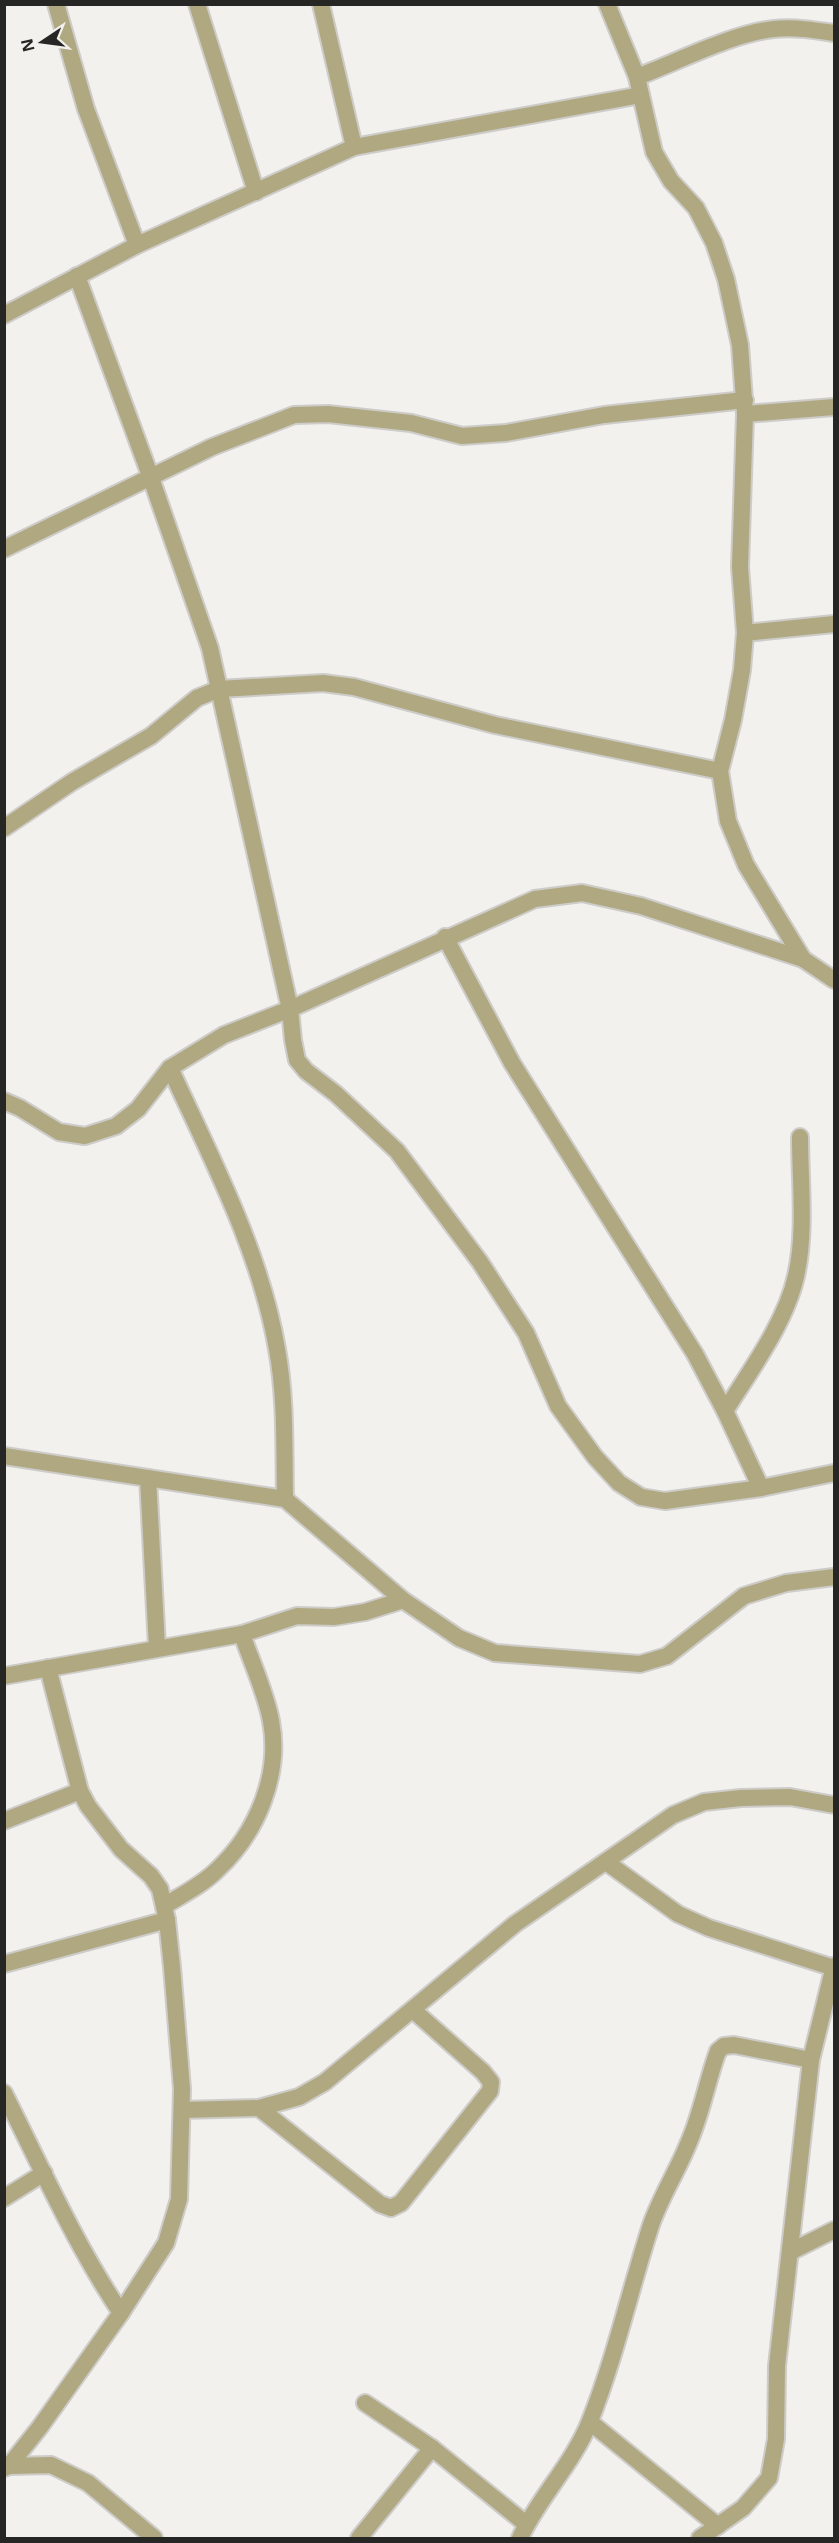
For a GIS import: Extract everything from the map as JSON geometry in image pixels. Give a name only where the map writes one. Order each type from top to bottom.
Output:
[{"type":"street","points":[[56,4],[86,109],[137,244]]},
{"type":"street","points":[[197,4],[256,192]]},
{"type":"street","points":[[321,4],[354,147]]},
{"type":"street","points":[[607,4],[637,76],[654,152],[671,181],[696,208],[714,243],[726,279],[740,345],[745,407],[740,567],[745,633],[734,720],[720,771],[728,821],[746,865],[803,959]]},
{"type":"street","points":[[637,76],[748,34],[774,29],[803,28],[834,33]]},
{"type":"street","points":[[4,315],[137,244],[354,147],[641,95]]},
{"type":"street","points":[[77,276],[210,648],[290,1009],[297,1060],[306,1071],[397,1151],[492,1280],[526,1333],[558,1406],[595,1457],[611,1474],[641,1497],[665,1501],[761,1488],[834,1473]]},
{"type":"street","points":[[4,549],[212,447],[294,415],[328,414],[411,423],[462,436],[506,433],[604,415],[745,407],[834,407]]},
{"type":"street","points":[[745,633],[834,624]]},
{"type":"street","points":[[4,828],[72,782],[151,736],[197,698],[219,689],[323,683],[354,687],[495,725],[720,771]]},
{"type":"street","points":[[4,1101],[59,1132],[85,1137],[116,1126],[138,1109],[170,1068],[224,1035],[290,1009],[535,899],[582,893],[641,906],[803,959],[834,980]]},
{"type":"street","points":[[446,937],[512,1063],[695,1354],[761,1488]]},
{"type":"street","points":[[170,1068],[237,1220],[260,1282],[277,1347],[282,1384],[285,1499]]},
{"type":"street","points":[[725,1411],[760,1356],[781,1315],[796,1277],[801,1244],[800,1137]]},
{"type":"street","points":[[4,1456],[285,1499],[403,1600],[459,1638],[495,1653],[640,1664],[667,1656],[744,1596],[786,1583],[834,1576]]},
{"type":"street","points":[[148,1478],[157,1647]]},
{"type":"street","points":[[4,1676],[157,1647],[242,1634],[297,1616],[334,1617],[365,1612],[403,1600]]},
{"type":"street","points":[[4,1964],[166,1913],[217,1870],[233,1853],[251,1825],[267,1793],[273,1758],[271,1720],[242,1634]]},
{"type":"street","points":[[7,2467],[40,2427],[121,2313],[166,2243],[179,2199],[182,2090],[166,1913],[160,1889],[151,1876],[121,1849],[87,1806],[80,1791],[48,1668]]},
{"type":"street","points":[[4,1821],[80,1791]]},
{"type":"street","points":[[182,2110],[259,2108],[299,2097],[325,2082],[514,1924],[673,1815],[704,1802],[790,1797],[834,1805]]},
{"type":"street","points":[[606,1862],[678,1914],[709,1928],[834,1967],[811,2060],[777,2366],[776,2439],[769,2478],[743,2508],[700,2538]]},
{"type":"street","points":[[259,2108],[380,2204],[391,2208],[401,2203],[490,2091],[491,2082],[483,2072],[413,2010]]},
{"type":"street","points":[[365,2403],[432,2448],[523,2531],[564,2470],[590,2422],[652,2223],[668,2183],[689,2144],[704,2102],[718,2051],[724,2046],[734,2045],[811,2060]]},
{"type":"street","points":[[4,2093],[106,2291],[121,2313]]},
{"type":"street","points":[[4,2198],[44,2173]]},
{"type":"street","points":[[790,2252],[834,2230]]},
{"type":"street","points":[[590,2422],[718,2526]]},
{"type":"street","points":[[359,2538],[432,2448]]},
{"type":"street","points":[[7,2467],[51,2465],[88,2483],[154,2538]]}]
